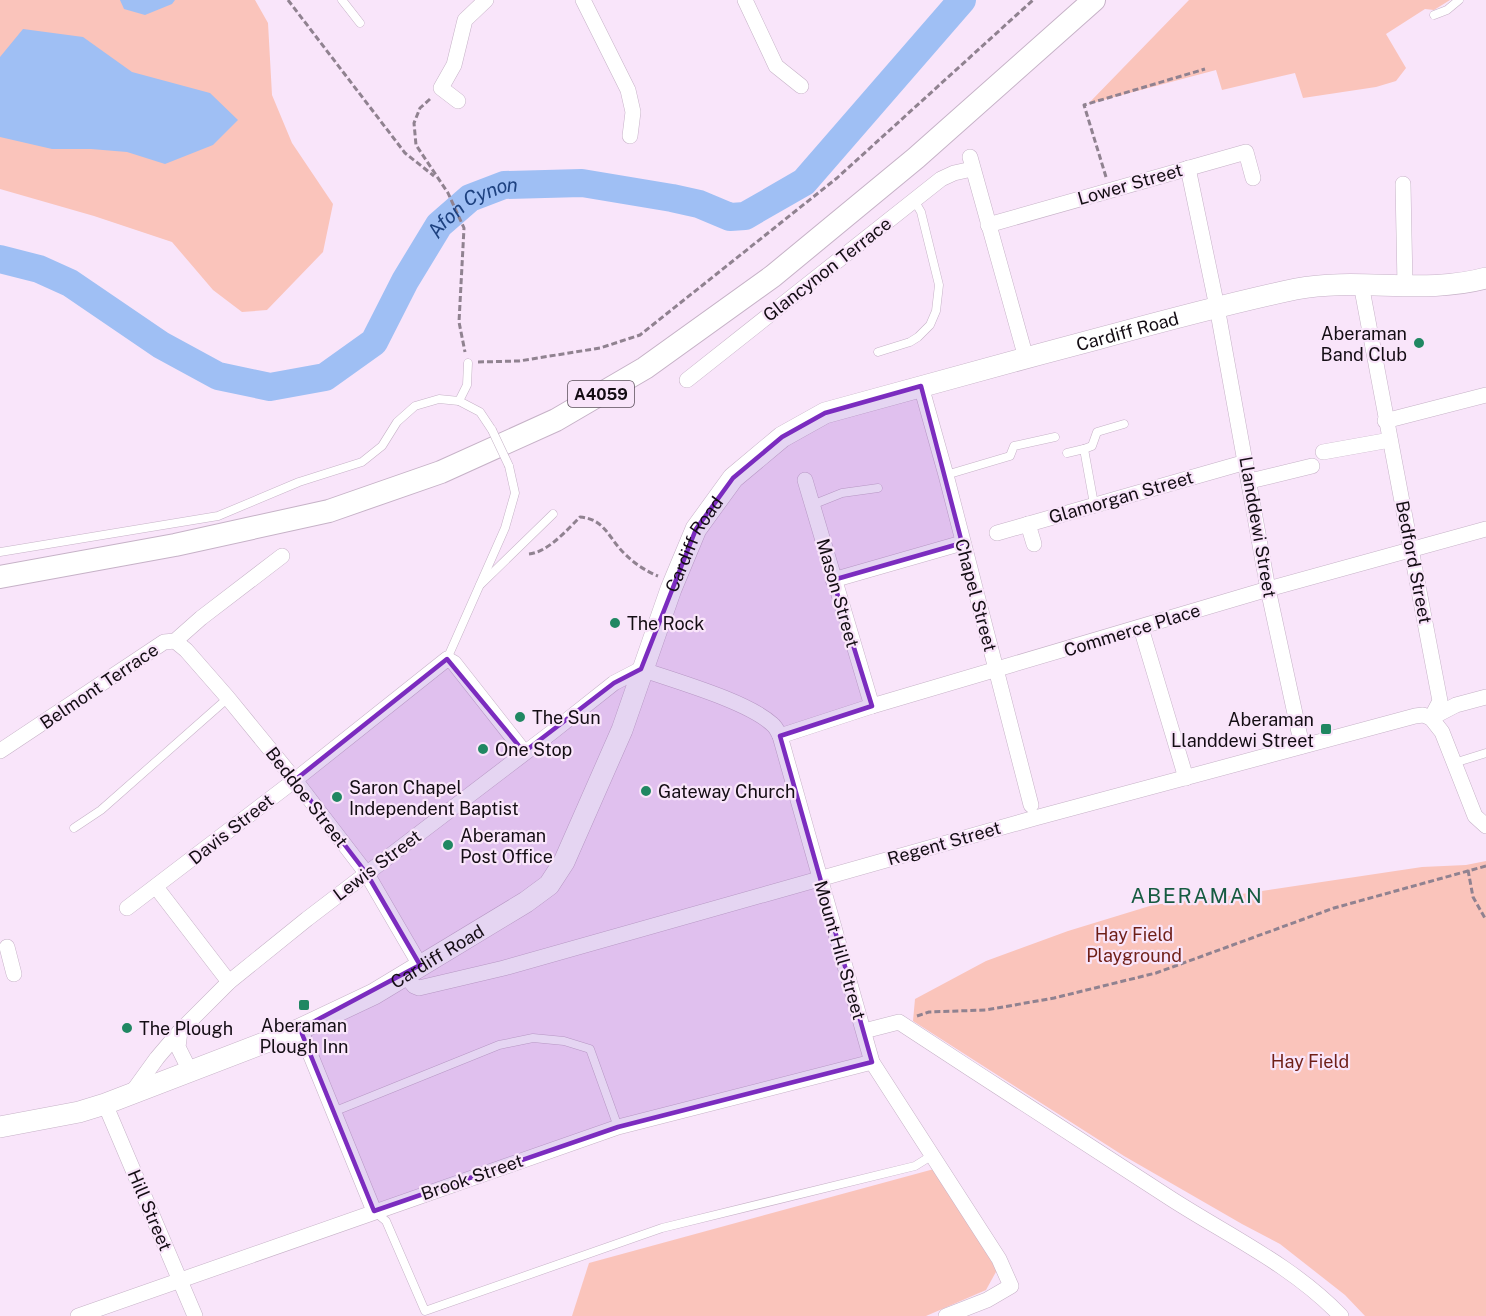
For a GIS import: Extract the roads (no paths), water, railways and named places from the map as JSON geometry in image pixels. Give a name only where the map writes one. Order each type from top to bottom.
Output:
[{"type":"main road","name":"A4059","points":[[0,577],[175,545],[329,511],[441,472],[556,420],[645,368],[772,276],[916,158],[1094,0]]},
{"type":"main road","name":"Cardiff Road","points":[[0,1127],[79,1113],[300,1029],[374,994],[526,902],[549,885],[564,862],[622,729],[641,669],[696,529],[733,478],[782,437],[825,413],[1217,307],[1299,289],[1361,284],[1443,286],[1486,278]]},
{"type":"street","points":[[458,101],[441,88],[454,65],[465,20],[486,0]]},
{"type":"street","points":[[583,0],[628,90],[633,112],[630,136]]},
{"type":"street","points":[[745,0],[776,66],[801,86]]},
{"type":"street","name":"Lower Street","points":[[988,225],[1246,152],[1253,178]]},
{"type":"street","name":"Glancynon Terrace","points":[[687,380],[941,179],[971,163],[988,225]]},
{"type":"street","name":"Llanddewi Street","points":[[1188,168],[1217,307],[1268,589],[1302,746]]},
{"type":"street","points":[[1403,184],[1405,285]]},
{"type":"street","points":[[988,225],[1026,358]]},
{"type":"street","name":"Bedford Street","points":[[1361,284],[1385,421],[1412,548],[1440,701],[1431,718]]},
{"type":"street","name":"Chapel Street","points":[[921,386],[1031,805]]},
{"type":"street","points":[[1385,421],[1486,395]]},
{"type":"street","points":[[1323,452],[1390,440]]},
{"type":"street","name":"Glamorgan Street","points":[[997,533],[1246,462]]},
{"type":"street","points":[[1250,481],[1312,466]]},
{"type":"street","name":"Mason Street","points":[[805,480],[872,706]]},
{"type":"street","points":[[1028,524],[1034,543]]},
{"type":"street","name":"Commerce Place","points":[[780,736],[872,706],[1268,589],[1486,529]]},
{"type":"street","points":[[833,580],[962,543]]},
{"type":"street","name":"Belmont Terrace","points":[[0,751],[164,642],[176,641],[201,618],[282,556]]},
{"type":"street","points":[[1141,628],[1186,778]]},
{"type":"street","name":"Beddoe Street","points":[[176,641],[228,698],[367,874],[413,970]]},
{"type":"street","points":[[447,659],[454,663],[524,752]]},
{"type":"street","name":"Davis Street","points":[[127,908],[295,780],[447,659]]},
{"type":"street","name":"Mount Hill Street","points":[[641,669],[756,713],[774,725],[780,736],[872,1062],[999,1259],[1011,1286],[987,1300],[946,1316]]},
{"type":"street","name":"Lewis Street","points":[[131,1095],[180,1032],[229,982],[307,919],[614,683],[641,669]]},
{"type":"street","name":"Regent Street","points":[[413,970],[414,986],[419,988],[504,968],[1035,818],[1415,716],[1423,715],[1431,718],[1456,705],[1486,697]]},
{"type":"street","points":[[1431,718],[1442,732],[1475,816],[1486,825]]},
{"type":"street","points":[[156,887],[229,982]]},
{"type":"street","points":[[14,974],[4,948],[23,942]]},
{"type":"street","points":[[864,1031],[899,1022],[1176,1202],[1260,1252],[1320,1294],[1341,1316]]},
{"type":"street","points":[[300,1029],[374,1211]]},
{"type":"street","points":[[180,1032],[178,1047],[190,1071]]},
{"type":"street","name":"Brook Street","points":[[78,1316],[618,1127],[872,1062]]},
{"type":"street","name":"Hill Street","points":[[105,1104],[195,1316]]},
{"type":"lane","points":[[342,0],[360,23]]},
{"type":"lane","points":[[1434,15],[1447,10],[1459,0]]},
{"type":"lane","points":[[878,352],[910,342],[918,337],[930,326],[936,311],[939,285],[921,212],[915,200]]},
{"type":"lane","points":[[459,401],[467,384],[468,363]]},
{"type":"lane","points":[[0,552],[218,516],[298,482],[362,462],[382,446],[397,422],[415,406],[439,399],[459,401],[480,412],[492,430],[509,466],[515,493],[505,528],[447,659]]},
{"type":"lane","points":[[1067,453],[1092,446],[1097,432],[1124,424]]},
{"type":"lane","points":[[946,475],[1010,456],[1014,446],[1055,438]]},
{"type":"lane","points":[[1084,449],[1094,504]]},
{"type":"lane","points":[[812,505],[842,493],[878,488]]},
{"type":"lane","points":[[477,588],[553,514]]},
{"type":"lane","points":[[74,828],[101,810],[228,698]]},
{"type":"lane","points":[[1454,763],[1486,753]]},
{"type":"lane","points":[[333,1112],[499,1045],[533,1038],[564,1041],[590,1049],[618,1127]]},
{"type":"lane","points":[[374,1211],[387,1221],[425,1311],[662,1228],[915,1166],[931,1156]]},
{"type":"water","points":[[120,0],[175,0],[172,4],[145,15],[124,9]]},
{"type":"water","points":[[23,29],[83,37],[132,72],[210,93],[238,120],[213,145],[165,164],[127,152],[52,149],[0,137],[0,57]]},
{"type":"waterway","name":"Afon Cynon","points":[[0,259],[39,269],[70,283],[161,345],[218,376],[270,387],[325,377],[374,342],[405,281],[439,225],[470,198],[504,185],[582,183],[699,204],[730,217],[745,216],[804,182],[962,0]]},
{"type":"place","name":"Aberaman Band Club","points":[[1419,343]]},
{"type":"place","name":"The Rock","points":[[615,623]]},
{"type":"place","name":"The Sun","points":[[520,717]]},
{"type":"place","name":"Aberaman Llanddewi Street","points":[[1326,729]]},
{"type":"place","name":"One Stop","points":[[483,749]]},
{"type":"place","name":"Gateway Church","points":[[646,791]]},
{"type":"place","name":"Saron Chapel Independent Baptist","points":[[337,797]]},
{"type":"place","name":"Aberaman Post Office","points":[[448,845]]},
{"type":"place","name":"Aberaman Plough Inn","points":[[304,1005]]},
{"type":"place","name":"The Plough","points":[[127,1028]]},
{"type":"district","name":"ABERAMAN","points":[[1197,895]]},
{"type":"park label","name":"Hay Field Playground","points":[[1134,944]]},
{"type":"park label","name":"Hay Field","points":[[1310,1061]]}]
